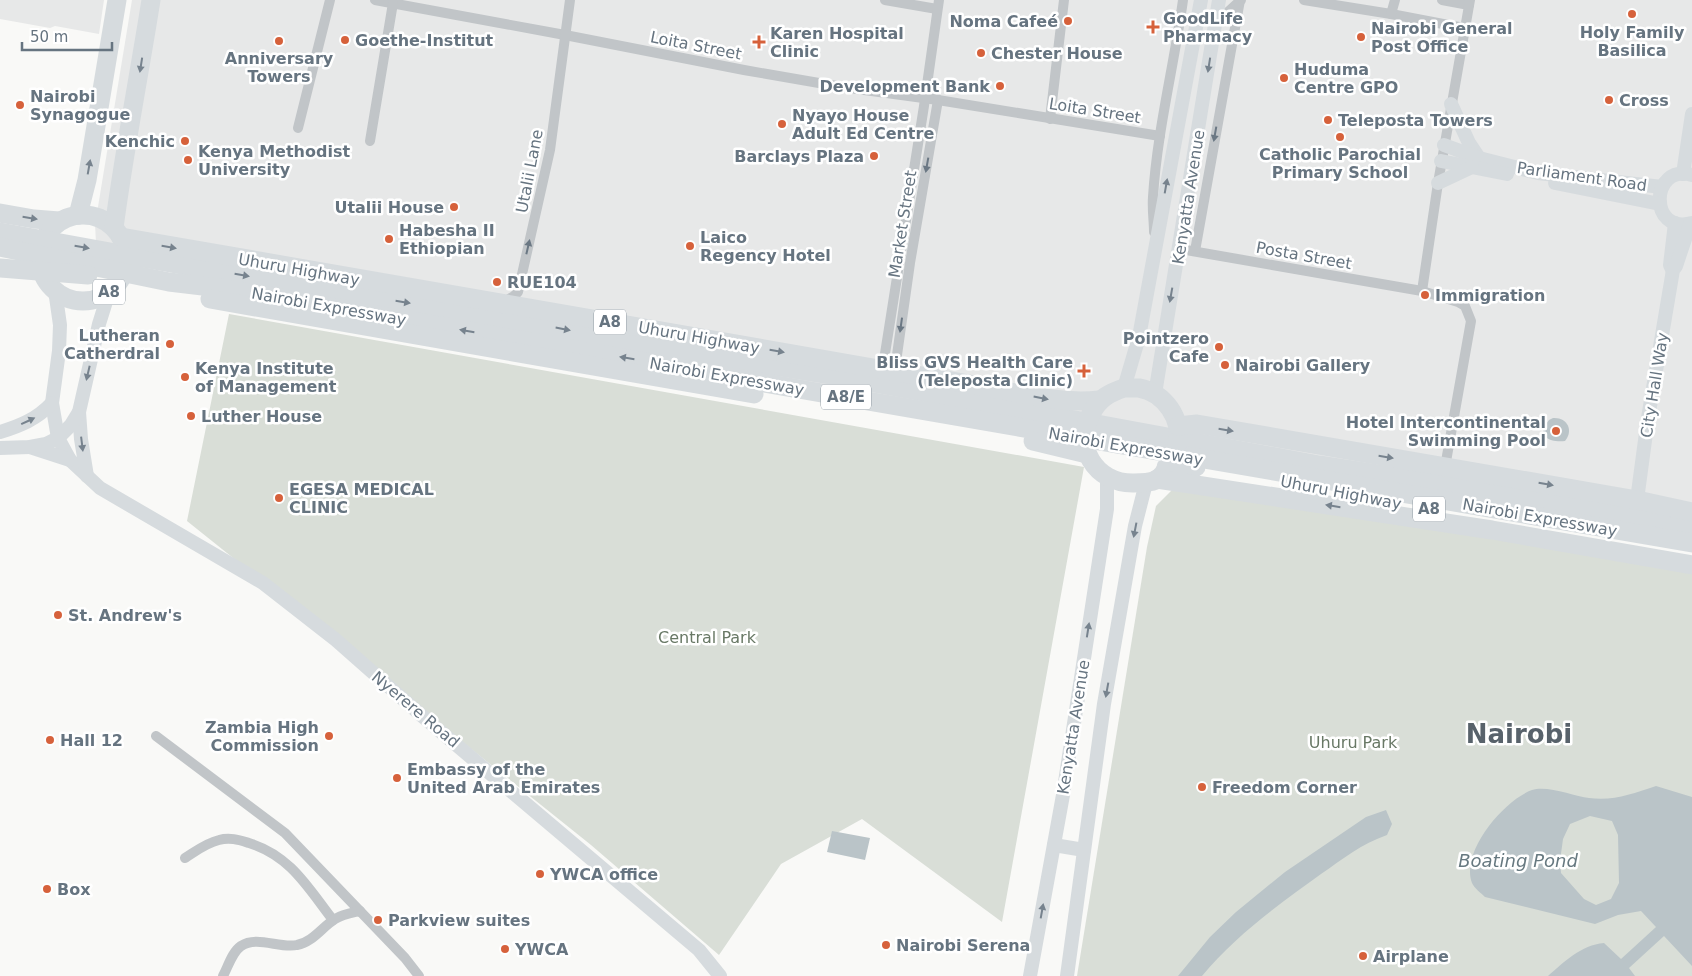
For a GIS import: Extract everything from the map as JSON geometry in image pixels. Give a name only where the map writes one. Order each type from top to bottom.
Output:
[{"type":"highway","points":[[0,213],[59,221],[78,215],[88,170],[117,0]]},
{"type":"highway","points":[[118,233],[123,165],[151,0]]},
{"type":"highway","name":"A8","points":[[0,257],[19,263],[65,297],[76,300],[99,298],[113,287],[123,272],[126,260],[118,233],[103,220],[90,215],[78,215]]},
{"type":"highway","points":[[50,285],[41,267],[40,252],[44,238],[59,221]]},
{"type":"highway","name":"Nairobi Expressway","points":[[0,232],[167,263],[505,318],[636,343],[842,377],[1319,465],[1692,528]]},
{"type":"highway","name":"Uhuru Highway","points":[[118,233],[1057,401],[1081,402],[1099,400]]},
{"type":"highway","name":"Nairobi Expressway","points":[[0,247],[169,282],[228,289],[1692,543]]},
{"type":"highway","points":[[0,268],[169,282]]},
{"type":"highway","name":"A8","points":[[113,287],[1040,442],[1087,454]]},
{"type":"highway","points":[[1124,388],[1140,388],[1155,394],[1166,402],[1174,413],[1178,426],[1176,448],[1174,455],[1157,476],[1492,530],[1692,565]]},
{"type":"highway","name":"A8","points":[[1099,400],[1112,392],[1124,388]]},
{"type":"highway","points":[[1099,400],[1086,422],[1084,438],[1087,454],[1096,467],[1107,477]]},
{"type":"highway","points":[[1178,426],[1197,424],[1637,500],[1692,512]]},
{"type":"highway","name":"Uhuru Highway","points":[[1157,476],[1207,466],[1470,517],[1692,554]]},
{"type":"highway","name":"A8","points":[[1107,477],[1124,482],[1157,476]]},
{"type":"street","points":[[298,128],[330,0]]},
{"type":"street","name":"Loita Street","points":[[375,0],[565,34],[744,70],[1160,136]]},
{"type":"street","name":"Utalii Lane","points":[[501,303],[518,292],[550,150],[570,0]]},
{"type":"street","points":[[885,0],[938,5]]},
{"type":"street","points":[[1050,119],[1064,0]]},
{"type":"street","name":"Kenyatta Avenue","points":[[1155,246],[1153,198],[1160,136],[1176,52],[1183,0]]},
{"type":"street","name":"Kenyatta Avenue","points":[[1124,388],[1139,337],[1201,0]]},
{"type":"street","name":"Kenyatta Avenue","points":[[1155,394],[1220,0]]},
{"type":"street","points":[[1216,23],[1241,0]]},
{"type":"street","name":"Kenyatta Avenue","points":[[1195,251],[1241,0]]},
{"type":"street","points":[[1304,0],[1464,28]]},
{"type":"street","points":[[1391,14],[1395,0]]},
{"type":"street","points":[[1422,292],[1441,161],[1469,2],[1442,0]]},
{"type":"street","points":[[370,141],[393,3]]},
{"type":"street","name":"Market Street","points":[[878,369],[884,360],[938,5]]},
{"type":"street","points":[[926,87],[938,100]]},
{"type":"street","name":"Market Street","points":[[897,372],[896,362],[909,273],[938,100]]},
{"type":"street","points":[[1438,183],[1475,162],[1451,104]]},
{"type":"street","points":[[1675,223],[1664,214],[1660,204],[1660,193],[1662,187],[1673,177],[1688,175],[1692,114]]},
{"type":"street","name":"Parliament Road","points":[[1444,145],[1475,162],[1660,204]]},
{"type":"street","name":"Parliament Road","points":[[1441,161],[1475,162],[1538,173],[1662,187]]},
{"type":"street","name":"City Hall Way","points":[[1637,500],[1648,418],[1673,270],[1691,224],[1675,223],[1670,265],[1673,270]]},
{"type":"street","name":"Posta Street","points":[[1180,249],[1422,292],[1458,302],[1465,306],[1471,320],[1445,467]]},
{"type":"street","name":"Nyerere Road","points":[[50,285],[60,325],[59,351],[52,403],[58,438],[70,460],[100,488],[263,583],[336,640],[421,716],[677,930],[699,950],[720,976]]},
{"type":"street","points":[[87,476],[79,412],[99,324],[113,287]]},
{"type":"street","points":[[0,432],[29,422],[42,414],[52,403]]},
{"type":"street","points":[[0,448],[30,447],[46,444],[58,438],[71,425],[79,412]]},
{"type":"street","points":[[30,447],[70,460]]},
{"type":"street","name":"Kenyatta Avenue","points":[[1067,976],[1104,704],[1135,526],[1157,476]]},
{"type":"street","name":"Kenyatta Avenue","points":[[1030,976],[1054,845],[1107,509],[1107,477]]},
{"type":"street","points":[[156,736],[285,833],[405,958],[418,976]]},
{"type":"street","points":[[185,858],[202,846],[219,839],[234,838],[257,845],[279,856],[292,868],[333,920]]},
{"type":"street","points":[[1054,845],[1084,850]]},
{"type":"street","points":[[223,976],[240,946],[253,942],[288,946],[300,945],[310,940],[333,920],[344,914],[360,911]]},
{"type":"shaded area","points":[[0,0],[104,0],[99,34],[0,19]]},
{"type":"shaded area","points":[[132,0],[1692,0],[1692,535],[671,358],[96,242],[95,225]]},
{"type":"green space","name":"Central Park","points":[[229,314],[1084,467],[1002,922],[862,819],[781,864],[719,955],[591,845],[187,521]]},
{"type":"green space","name":"Uhuru Park","points":[[1178,484],[1692,564],[1692,976],[1077,976],[1147,547],[1156,506]]},
{"type":"water","name":"Hotel Intercontinental Swimming Pool","points":[[1553,418],[1558,418],[1568,425],[1569,433],[1565,441],[1554,441],[1544,436],[1543,428]]},
{"type":"water","name":"Boating Pond","points":[[1656,786],[1692,797],[1692,966],[1664,936],[1629,968],[1635,976],[1548,976],[1573,955],[1596,944],[1604,943],[1621,959],[1656,927],[1641,911],[1618,915],[1595,924],[1485,897],[1473,885],[1470,871],[1472,857],[1478,843],[1487,829],[1509,804],[1532,790],[1545,789],[1589,798],[1607,799]],"holes":[[[1590,816],[1612,821],[1618,835],[1619,883],[1611,899],[1596,905],[1584,899],[1561,873],[1560,861],[1563,839],[1570,824]]]},
{"type":"water","points":[[1386,810],[1392,824],[1387,835],[1352,852],[1305,885],[1243,934],[1202,976],[1178,976],[1210,937],[1236,912],[1285,872],[1366,817]]},
{"type":"water","points":[[832,831],[870,838],[865,860],[827,852]]},
{"type":"place","name":"Holy Family Basilica","points":[[1632,14]]},
{"type":"place","name":"Noma Cafeé","points":[[1068,21]]},
{"type":"place","name":"GoodLife Pharmacy","points":[[1153,27]]},
{"type":"place","name":"Nairobi General Post Office","points":[[1361,37]]},
{"type":"place","name":"Goethe-Institut","points":[[345,40]]},
{"type":"place","name":"Anniversary Towers","points":[[279,41]]},
{"type":"place","name":"Karen Hospital Clinic","points":[[759,42]]},
{"type":"place","name":"Chester House","points":[[981,53]]},
{"type":"place","name":"Huduma Centre GPO","points":[[1284,78]]},
{"type":"place","name":"Development Bank","points":[[1000,86]]},
{"type":"place","name":"Cross","points":[[1609,100]]},
{"type":"place","name":"Nairobi Synagogue","points":[[20,105]]},
{"type":"place","name":"Teleposta Towers","points":[[1328,120]]},
{"type":"place","name":"Nyayo House Adult Ed Centre","points":[[782,124]]},
{"type":"place","name":"Catholic Parochial Primary School","points":[[1340,137]]},
{"type":"place","name":"Kenchic","points":[[185,141]]},
{"type":"place","name":"Barclays Plaza","points":[[874,156]]},
{"type":"place","name":"Kenya Methodist University","points":[[188,160]]},
{"type":"place","name":"Utalii House","points":[[454,207]]},
{"type":"place","name":"Habesha II Ethiopian","points":[[389,239]]},
{"type":"place","name":"Laico Regency Hotel","points":[[690,246]]},
{"type":"place","name":"RUE104","points":[[497,282]]},
{"type":"place","name":"Immigration","points":[[1425,295]]},
{"type":"place","name":"Lutheran Catherdral","points":[[170,344]]},
{"type":"place","name":"Pointzero Cafe","points":[[1219,347]]},
{"type":"place","name":"Nairobi Gallery","points":[[1225,365]]},
{"type":"place","name":"Bliss GVS Health Care (Teleposta Clinic)","points":[[1084,371]]},
{"type":"place","name":"Kenya Institute of Management","points":[[185,377]]},
{"type":"place","name":"Luther House","points":[[191,416]]},
{"type":"place","name":"Hotel Intercontinental Swimming Pool","points":[[1556,431]]},
{"type":"place","name":"EGESA MEDICAL CLINIC","points":[[279,498]]},
{"type":"place","name":"St. Andrew's","points":[[58,615]]},
{"type":"place","name":"Zambia High Commission","points":[[329,736]]},
{"type":"place","name":"Hall 12","points":[[50,740]]},
{"type":"place","name":"Embassy of the United Arab Emirates","points":[[397,778]]},
{"type":"place","name":"Freedom Corner","points":[[1202,787]]},
{"type":"place","name":"YWCA office","points":[[540,874]]},
{"type":"place","name":"Box","points":[[47,889]]},
{"type":"place","name":"Parkview suites","points":[[378,920]]},
{"type":"place","name":"Nairobi Serena","points":[[886,945]]},
{"type":"place","name":"YWCA","points":[[505,949]]},
{"type":"place","name":"Airplane","points":[[1363,956]]},
{"type":"district","name":"Nairobi","points":[[1519,734]]}]
